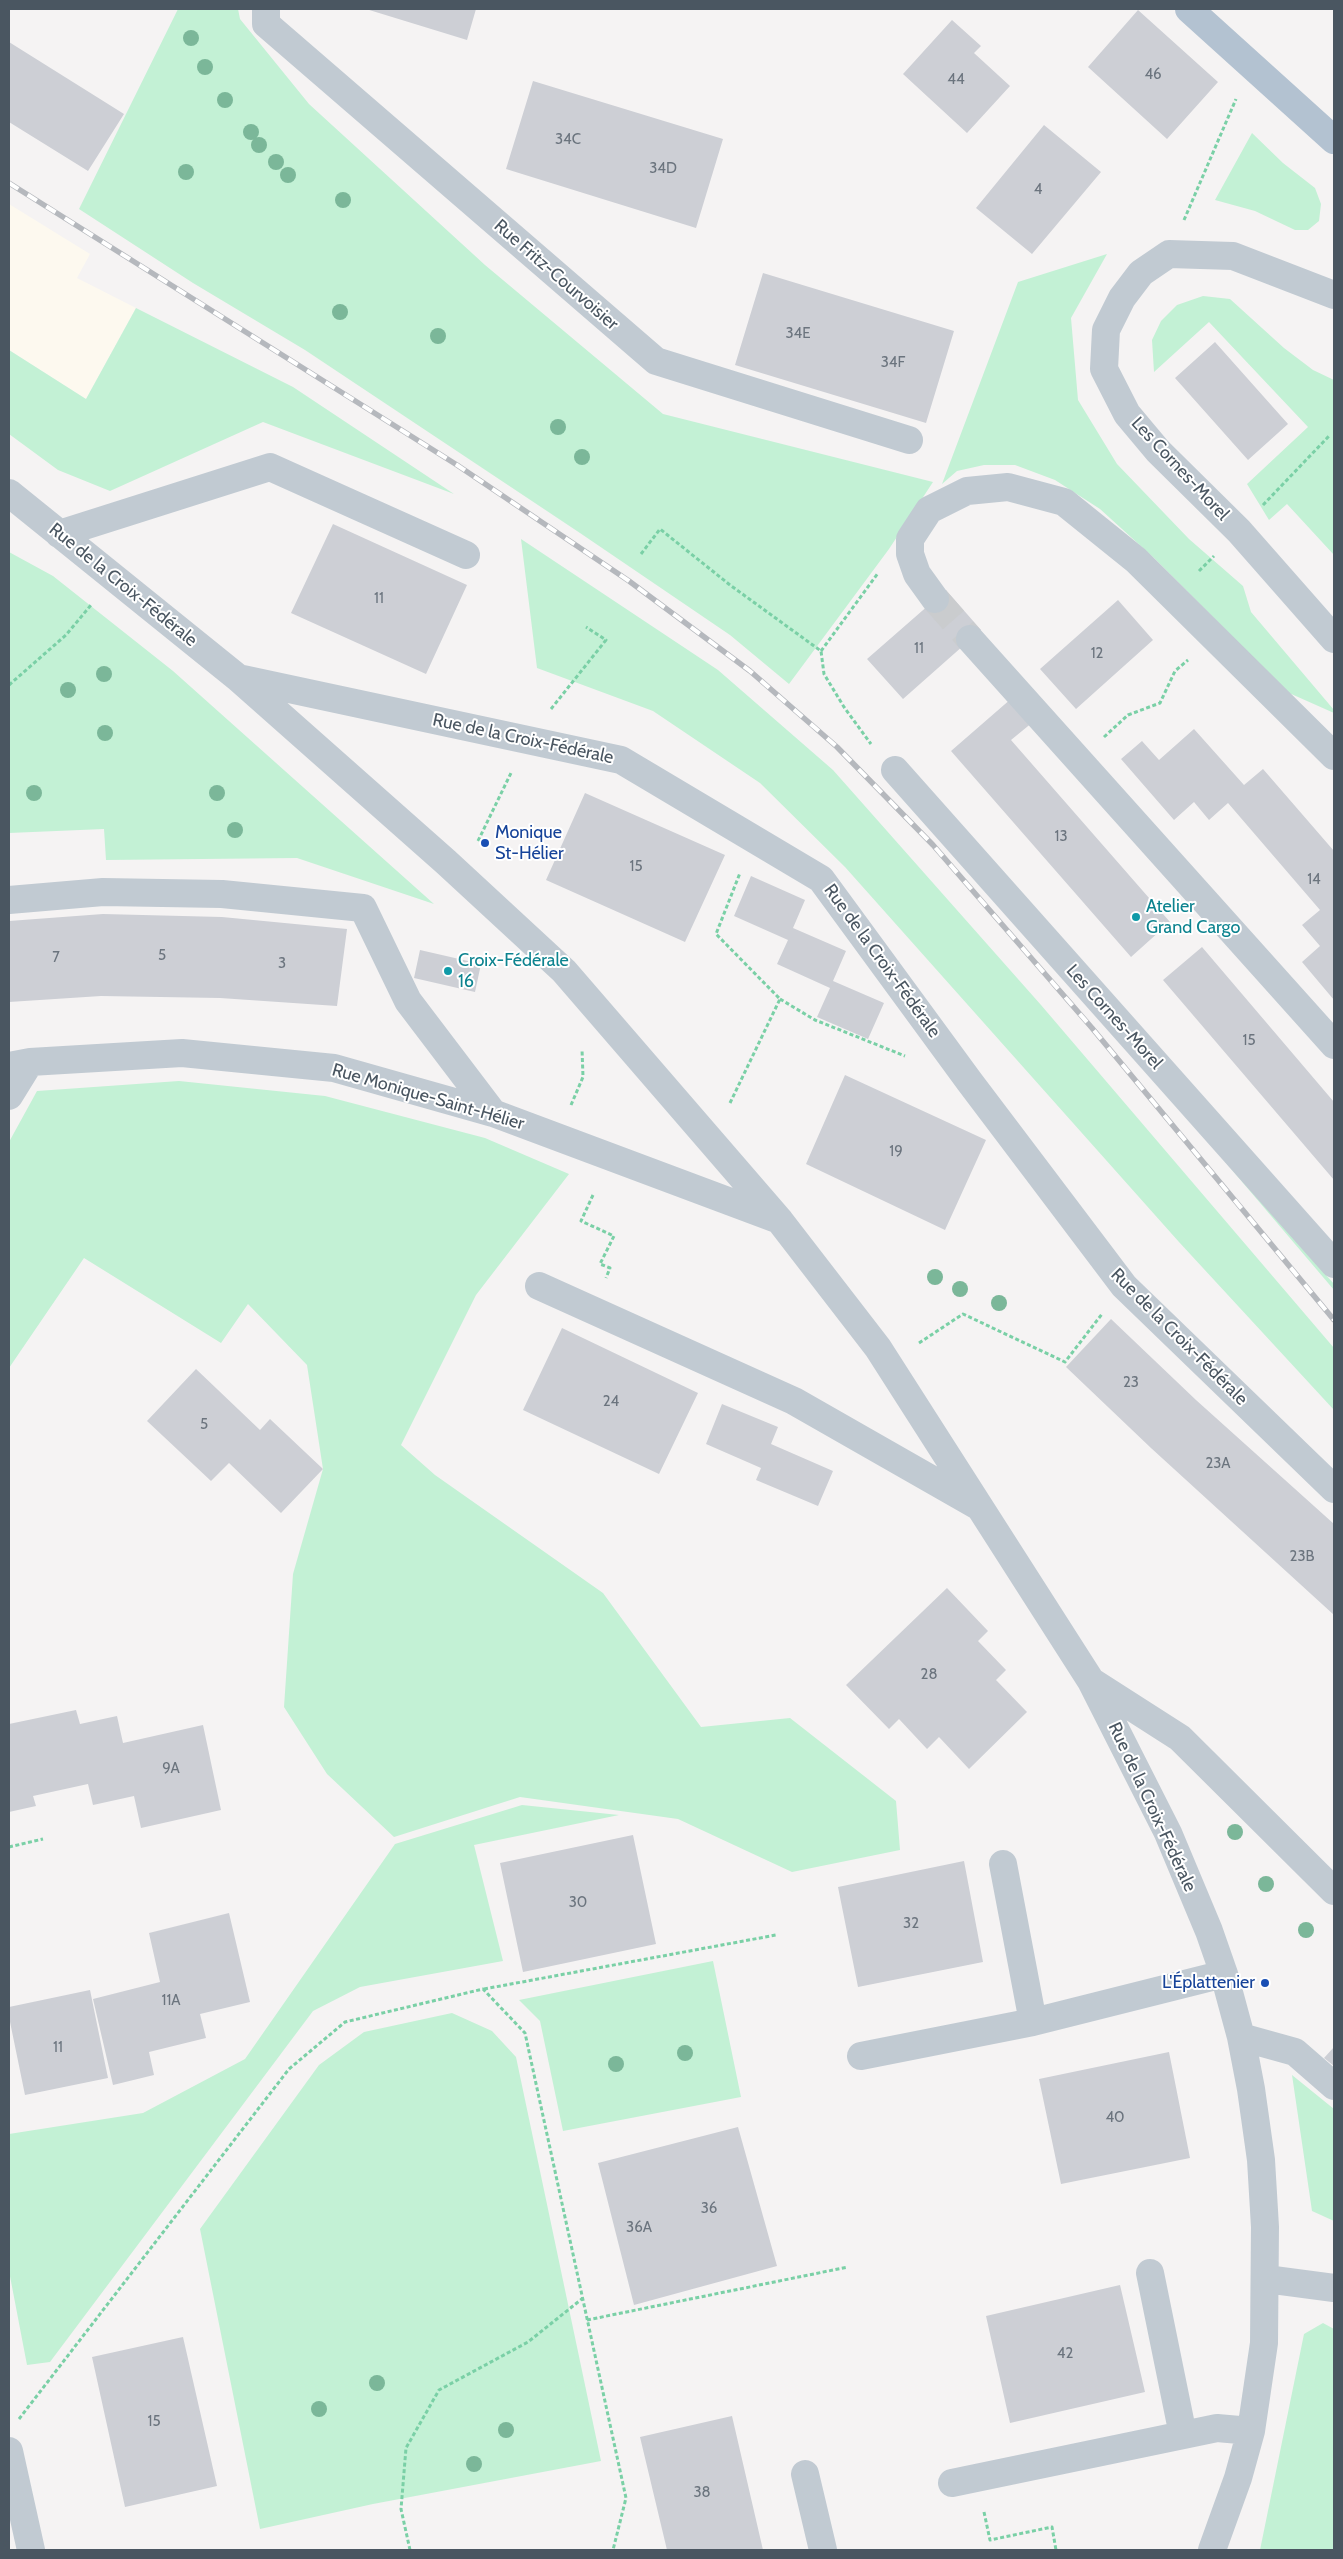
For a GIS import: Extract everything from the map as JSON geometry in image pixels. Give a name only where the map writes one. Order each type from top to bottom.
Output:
[{"type":"main road","points":[[1189,9],[1334,140]]},
{"type":"street","name":"Rue Fritz-Courvoisier","points":[[266,9],[266,24],[656,361],[909,440]]},
{"type":"street","points":[[1169,254],[1233,256],[1334,295]]},
{"type":"street","name":"Les Cornes-Morel","points":[[1169,254],[1141,273],[1122,298],[1106,330],[1104,369],[1127,414],[1158,452],[1239,531],[1334,639]]},
{"type":"street","points":[[60,534],[270,467],[466,555]]},
{"type":"street","points":[[935,599],[917,574],[910,554],[910,539],[929,510],[967,491],[1008,487],[1064,502],[1136,560],[1334,756]]},
{"type":"street","name":"Rue de la Croix-Fédérale","points":[[9,493],[237,678],[461,876],[564,971],[780,1221],[878,1348],[1091,1681],[1168,1833],[1224,1974],[1241,2037],[1261,2160],[1266,2279],[1263,2352],[1251,2431],[1238,2478],[1212,2550]]},
{"type":"street","points":[[970,639],[1334,1045]]},
{"type":"street","name":"Rue de la Croix-Fédérale","points":[[237,678],[621,760],[821,879],[963,1073],[1124,1286],[1334,1489]]},
{"type":"street","name":"Les Cornes-Morel","points":[[895,770],[1334,1264]]},
{"type":"street","points":[[9,900],[103,892],[222,894],[363,908],[408,1000],[493,1113]]},
{"type":"street","name":"Rue Monique-Saint-Hélier","points":[[19,1064],[182,1053],[334,1068],[493,1113],[780,1221]]},
{"type":"street","points":[[9,1096],[19,1064]]},
{"type":"street","points":[[539,1286],[794,1401],[981,1507]]},
{"type":"street","name":"Rue de la Croix-Fédérale","points":[[1091,1681],[1180,1738],[1334,1891]]},
{"type":"street","points":[[1003,1864],[1033,2022]]},
{"type":"street","points":[[861,2056],[1033,2022],[1224,1974]]},
{"type":"street","points":[[1241,2037],[1295,2052],[1334,2086]]},
{"type":"street","points":[[1150,2273],[1183,2435]]},
{"type":"street","points":[[1266,2279],[1334,2288]]},
{"type":"street","points":[[964,2480],[1217,2428],[1251,2431]]},
{"type":"street","points":[[11,2438],[30,2550]]},
{"type":"street","points":[[805,2474],[823,2550]]},
{"type":"path","points":[[1169,254],[1252,64]]},
{"type":"path","points":[[1268,500],[1329,436]]},
{"type":"path","points":[[641,554],[660,529],[730,585],[820,651],[824,674],[844,707],[863,737],[895,770]]},
{"type":"path","points":[[820,651],[863,595]]},
{"type":"path","points":[[9,685],[66,635],[96,598]]},
{"type":"path","points":[[461,876],[527,740],[606,640],[586,627]]},
{"type":"path","points":[[1128,715],[1160,704],[1175,671],[1188,660]]},
{"type":"path","points":[[753,838],[716,934],[780,999],[840,1031]]},
{"type":"path","points":[[730,1103],[780,999]]},
{"type":"path","points":[[570,1110],[582,1077],[582,1040]]},
{"type":"path","points":[[593,1195],[581,1222],[614,1236],[600,1264],[610,1268],[609,1271]]},
{"type":"path","points":[[919,1343],[963,1314],[1065,1362],[1107,1308]]},
{"type":"path","points":[[9,1847],[43,1840]]},
{"type":"path","points":[[11,2438],[289,2069],[345,2022],[484,1990],[776,1934]]},
{"type":"path","points":[[484,1990],[525,2033],[626,2498],[613,2550]]},
{"type":"path","points":[[587,2320],[848,2267]]},
{"type":"path","points":[[410,2550],[401,2509],[406,2448],[439,2390],[528,2342],[583,2298]]},
{"type":"path","points":[[964,2480],[990,2540],[1052,2526],[1056,2550]]},
{"type":"shaded area","points":[[9,204],[90,254],[77,278],[136,308],[86,399],[9,350]]},
{"type":"green space","points":[[178,9],[238,9],[240,19],[309,104],[485,265],[663,414],[933,482],[889,549],[789,684],[730,635],[580,533],[305,350],[193,283],[79,209]]},
{"type":"green space","points":[[1252,133],[1283,163],[1315,188],[1321,204],[1319,221],[1308,230],[1295,230],[1255,211],[1215,200]]},
{"type":"green space","points":[[1107,254],[1071,318],[1078,400],[1117,464],[1189,539],[1243,586],[1251,612],[1334,710],[1334,713],[1289,693],[1154,558],[1100,509],[1055,480],[1015,465],[984,465],[957,471],[942,484],[1018,282]]},
{"type":"green space","points":[[1203,296],[1230,299],[1284,348],[1313,370],[1334,380],[1334,555],[1287,504],[1269,520],[1247,484],[1308,427],[1209,322],[1154,372],[1152,340],[1161,321],[1177,305]]},
{"type":"green space","points":[[136,308],[293,387],[454,494],[263,422],[110,491],[58,470],[9,434],[9,350],[86,399]]},
{"type":"green space","points":[[521,539],[718,670],[833,770],[1041,1005],[1334,1348],[1334,1410],[1179,1242],[845,867],[760,783],[653,711],[537,668]]},
{"type":"green space","points":[[9,552],[53,576],[173,671],[434,904],[297,858],[106,860],[104,829],[9,833]]},
{"type":"green space","points":[[179,1081],[325,1096],[485,1138],[569,1174],[476,1295],[401,1445],[435,1475],[603,1593],[701,1727],[790,1718],[896,1801],[900,1850],[792,1872],[678,1819],[520,1797],[394,1837],[327,1774],[284,1707],[293,1574],[323,1469],[307,1365],[248,1304],[221,1343],[84,1258],[9,1368],[9,1142],[37,1091]]},
{"type":"green space","points":[[1221,1157],[1334,1284],[1334,1290]]},
{"type":"green space","points":[[522,1805],[619,1815],[474,1845],[503,1961],[360,1987],[313,2011],[50,2362],[27,2365],[9,2271],[9,2134],[143,2113],[245,2059],[395,1844]]},
{"type":"green space","points":[[713,1961],[741,2097],[563,2131],[540,2021],[519,2000]]},
{"type":"green space","points":[[452,2013],[492,2031],[516,2057],[601,2461],[373,2504],[260,2529],[200,2229],[319,2065],[364,2032]]},
{"type":"green space","points":[[1292,2075],[1334,2109],[1334,2221],[1312,2211]]},
{"type":"green space","points":[[1323,2323],[1334,2329],[1334,2550],[1260,2550],[1304,2334]]},
{"type":"building","points":[[366,9],[476,9],[467,40]]},
{"type":"building","points":[[1138,10],[1218,82],[1167,139],[1088,67]]},
{"type":"building","points":[[952,20],[981,46],[974,53],[1010,86],[967,133],[903,74]]},
{"type":"building","points":[[9,42],[124,114],[88,171],[9,122]]},
{"type":"building","points":[[533,81],[723,139],[696,228],[506,169]]},
{"type":"building","points":[[1044,125],[1101,172],[1032,254],[976,208]]},
{"type":"building","points":[[763,273],[954,331],[926,423],[735,365]]},
{"type":"building","points":[[1215,342],[1288,424],[1248,460],[1175,378]]},
{"type":"building","points":[[333,524],[467,585],[426,674],[291,613]]},
{"type":"building","points":[[946,590],[981,630],[903,699],[867,659]]},
{"type":"building","points":[[1118,600],[1153,640],[1076,709],[1040,669]]},
{"type":"building","points":[[1012,698],[1033,722],[1011,740],[1170,922],[1131,957],[951,751]]},
{"type":"building","points":[[1194,729],[1244,785],[1263,769],[1334,851],[1334,1000],[1302,962],[1320,946],[1302,925],[1320,910],[1228,803],[1209,820],[1194,802],[1174,820],[1121,759],[1142,741],[1159,760]]},
{"type":"building","points":[[585,793],[725,855],[685,942],[546,880]]},
{"type":"building","points":[[751,876],[805,900],[793,928],[846,951],[833,981],[884,1003],[868,1039],[817,1017],[830,988],[777,964],[788,940],[734,916]]},
{"type":"building","points":[[103,914],[222,917],[347,929],[337,1006],[220,998],[101,996],[9,1002],[9,921]]},
{"type":"building","points":[[1202,947],[1334,1102],[1334,1180],[1163,980]]},
{"type":"building","name":"Croix-Fédérale 16","points":[[420,950],[481,964],[475,992],[414,978]]},
{"type":"building","points":[[845,1075],[986,1140],[945,1230],[806,1164]]},
{"type":"building","points":[[1111,1319],[1196,1400],[1334,1524],[1334,1615],[1151,1448],[1066,1367]]},
{"type":"building","points":[[562,1328],[698,1393],[659,1474],[523,1410]]},
{"type":"building","points":[[196,1369],[260,1430],[270,1419],[323,1469],[281,1513],[229,1463],[211,1481],[147,1421]]},
{"type":"building","points":[[722,1404],[778,1427],[771,1444],[833,1471],[818,1506],[756,1480],[761,1468],[706,1444]]},
{"type":"building","points":[[947,1588],[988,1631],[978,1641],[1006,1670],[996,1680],[1027,1712],[969,1769],[939,1737],[927,1749],[899,1719],[889,1729],[846,1685]]},
{"type":"building","points":[[76,1710],[80,1724],[117,1716],[123,1743],[203,1725],[221,1810],[141,1828],[134,1796],[93,1805],[88,1784],[33,1796],[36,1806],[9,1812],[9,1724]]},
{"type":"building","points":[[633,1835],[656,1944],[523,1972],[500,1863]]},
{"type":"building","points":[[964,1861],[983,1962],[858,1987],[838,1887]]},
{"type":"building","points":[[229,1913],[250,2002],[200,2014],[206,2038],[149,2052],[154,2075],[113,2085],[93,1999],[160,1982],[149,1933]]},
{"type":"building","points":[[90,1990],[108,2078],[25,2095],[9,2017],[9,2007]]},
{"type":"building","points":[[1334,2047],[1334,2066],[1324,2058]]},
{"type":"building","points":[[1169,2052],[1190,2158],[1061,2184],[1039,2079]]},
{"type":"building","points":[[738,2127],[777,2266],[634,2305],[598,2163]]},
{"type":"building","points":[[1120,2285],[1145,2392],[1010,2423],[986,2316]]},
{"type":"building","points":[[183,2337],[217,2486],[125,2507],[92,2357]]},
{"type":"building","points":[[732,2416],[763,2550],[667,2550],[640,2437]]},
{"type":"tunnel","points":[[935,599],[970,639]]},
{"type":"railway","points":[[9,183],[457,465],[629,581],[750,671],[837,747],[933,845],[1092,1028],[1334,1320]]},
{"type":"place","name":"Monique St-Hélier","points":[[485,843]]},
{"type":"place","name":"Atelier Grand Cargo","points":[[1136,917]]},
{"type":"place","name":"Croix-Fédérale 16","points":[[448,971]]},
{"type":"place","name":"L'Éplattenier","points":[[1265,1983]]}]
